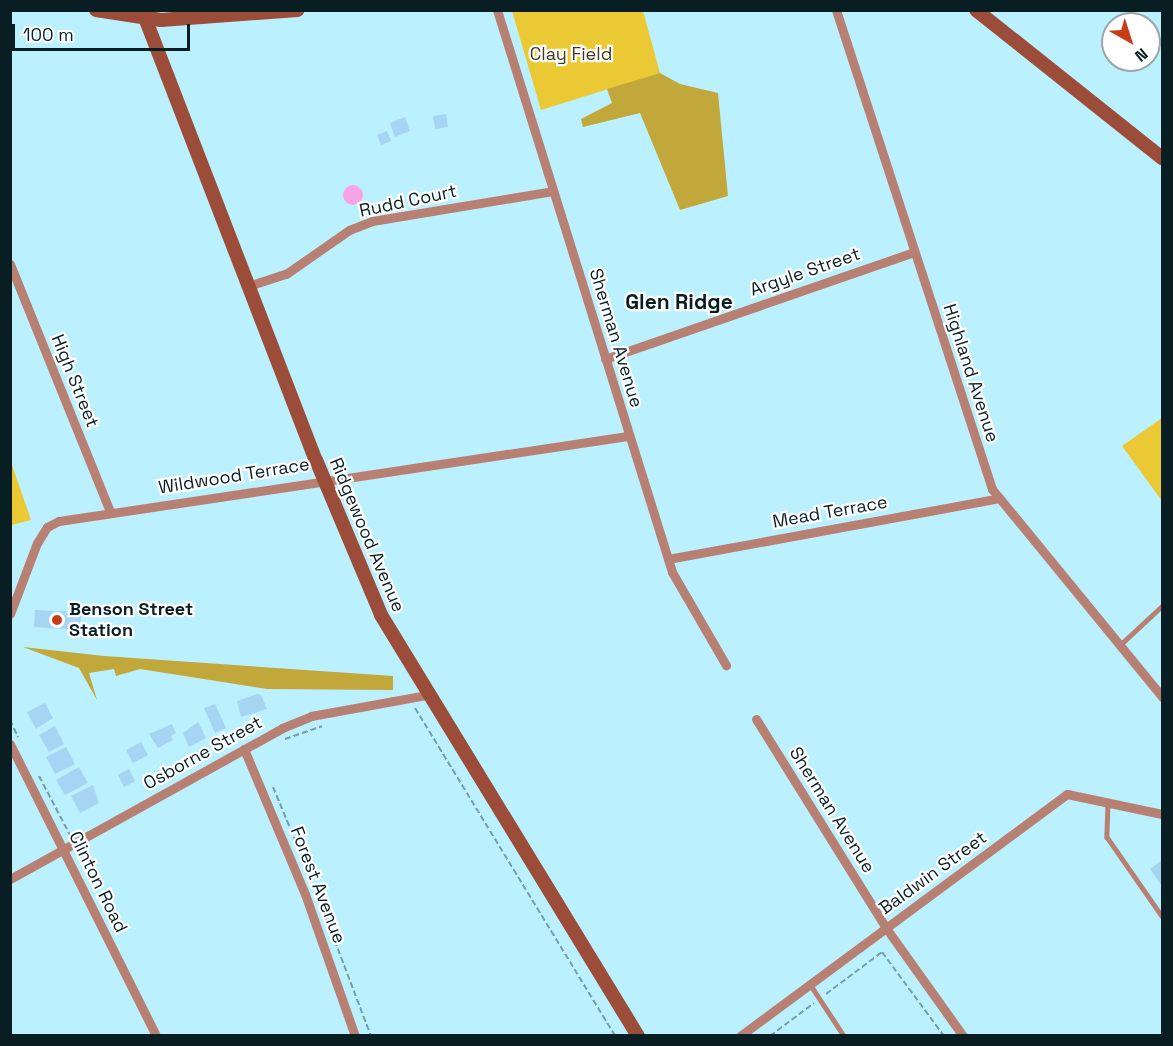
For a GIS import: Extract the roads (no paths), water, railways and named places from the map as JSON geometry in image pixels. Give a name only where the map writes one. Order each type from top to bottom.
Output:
[{"type":"street","points":[[96,10],[142,15],[298,10]]},
{"type":"street","name":"Sherman Avenue","points":[[497,10],[668,559],[726,665]]},
{"type":"street","name":"Highland Avenue","points":[[836,10],[992,489],[1162,697]]},
{"type":"street","points":[[976,10],[1162,158]]},
{"type":"street","name":"Ridgewood Avenue","points":[[142,15],[324,479],[390,633],[638,1035]]},
{"type":"street","name":"Rudd Court","points":[[248,286],[286,274],[349,230],[372,221],[553,190]]},
{"type":"street","name":"Argyle Street","points":[[605,358],[914,252]]},
{"type":"street","name":"High Street","points":[[10,264],[110,511]]},
{"type":"street","name":"Wildwood Terrace","points":[[10,614],[37,543],[48,527],[59,521],[110,511],[324,479],[628,436]]},
{"type":"street","name":"Mead Terrace","points":[[668,559],[999,498]]},
{"type":"street","name":"Osborne Street","points":[[10,879],[244,749],[311,716],[424,690]]},
{"type":"street","name":"Sherman Avenue","points":[[756,719],[886,928],[963,1035]]},
{"type":"street","name":"Clinton Road","points":[[15,742],[64,850],[156,1035]]},
{"type":"street","name":"Forest Avenue","points":[[244,749],[305,894],[355,1035]]},
{"type":"street","name":"Baldwin Street","points":[[740,1035],[1067,794],[1162,814]]},
{"type":"lane","points":[[1120,645],[1162,606]]},
{"type":"lane","points":[[1108,803],[1107,837],[1162,916]]},
{"type":"lane","points":[[810,984],[844,1035]]},
{"type":"place","name":"Benson Street Station","points":[[57,620]]},
{"type":"district","name":"Glen Ridge","points":[[679,302]]},
{"type":"park label","name":"Clay Field","points":[[571,54]]}]
